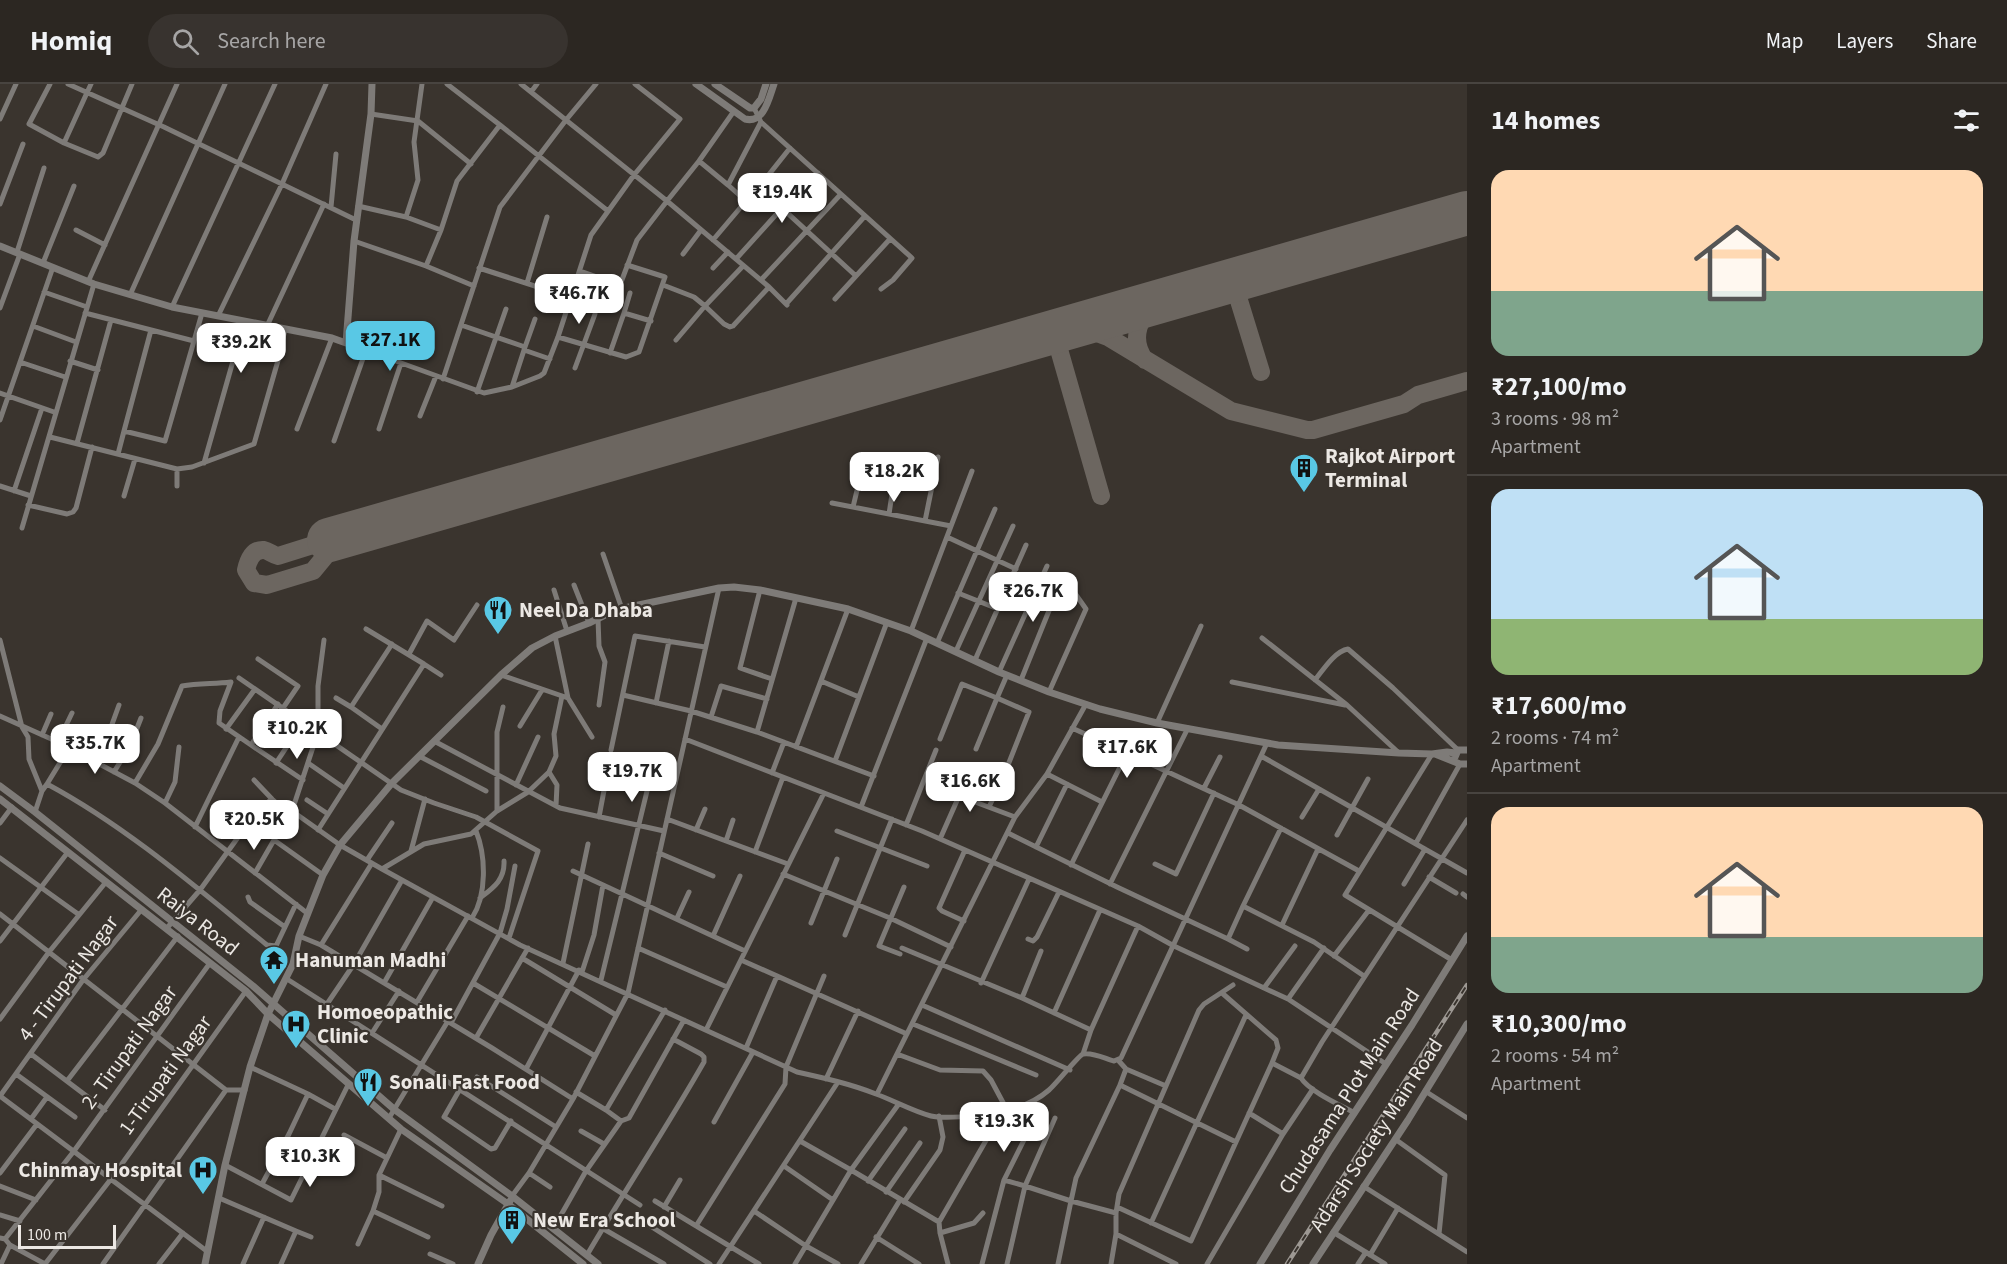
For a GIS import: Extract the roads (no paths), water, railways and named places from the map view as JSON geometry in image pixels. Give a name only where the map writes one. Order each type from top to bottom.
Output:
[{"type":"street","points":[[0,119],[16,84]]},
{"type":"street","points":[[50,84],[29,124],[64,143],[98,157],[102,153],[132,84]]},
{"type":"street","points":[[68,84],[356,220]]},
{"type":"street","points":[[64,143],[91,84]]},
{"type":"street","points":[[21,528],[86,310],[91,283],[105,244],[177,84]]},
{"type":"street","points":[[130,295],[225,84]]},
{"type":"street","points":[[172,307],[275,84]]},
{"type":"street","points":[[218,316],[282,184],[326,84]]},
{"type":"street","points":[[346,343],[356,220],[371,114],[372,84]]},
{"type":"street","points":[[406,217],[418,180],[414,142],[422,84]]},
{"type":"street","points":[[447,84],[608,211]]},
{"type":"street","points":[[521,84],[667,201],[761,280],[787,305],[865,216]]},
{"type":"street","points":[[531,92],[537,84]]},
{"type":"street","points":[[442,379],[500,207],[596,84]]},
{"type":"street","points":[[0,246],[91,283],[130,295],[172,307],[332,338],[477,392],[489,393],[512,387],[544,373],[572,298],[588,241],[634,175],[680,119],[635,84]]},
{"type":"street","points":[[696,84],[745,119],[759,120]]},
{"type":"street","points":[[715,84],[746,107],[754,108]]},
{"type":"street","points":[[754,108],[761,99],[766,84]]},
{"type":"street","points":[[728,185],[774,84]]},
{"type":"street","points":[[754,108],[759,120],[912,258],[893,280],[881,289]]},
{"type":"street","points":[[580,271],[620,285],[637,240],[699,161],[734,111]]},
{"type":"street","points":[[371,114],[418,121],[471,164]]},
{"type":"street","points":[[426,266],[441,230],[454,186],[500,125]]},
{"type":"street","points":[[0,204],[23,144]]},
{"type":"street","points":[[713,240],[790,148]]},
{"type":"street","points":[[331,207],[336,154]]},
{"type":"street","points":[[699,161],[746,201]]},
{"type":"street","points":[[0,309],[44,168]]},
{"type":"street","points":[[736,259],[782,208],[818,173]]},
{"type":"street","points":[[43,263],[74,186]]},
{"type":"street","points":[[759,187],[856,276]]},
{"type":"street","points":[[761,280],[841,194]]},
{"type":"street","points":[[267,326],[324,204]]},
{"type":"street","points":[[358,206],[406,217],[441,230]]},
{"type":"street","points":[[527,284],[547,217]]},
{"type":"street","points":[[76,230],[105,244]]},
{"type":"street","points":[[683,254],[700,230]]},
{"type":"street","points":[[835,299],[890,238]]},
{"type":"street","points":[[354,241],[474,285]]},
{"type":"street","points":[[713,268],[728,252]]},
{"type":"street","points":[[558,337],[626,357],[639,352],[665,277],[627,266]]},
{"type":"street","points":[[676,340],[743,266]]},
{"type":"street","points":[[0,420],[53,267]]},
{"type":"street","points":[[479,268],[572,298]]},
{"type":"street","points":[[663,285],[691,295],[730,327],[769,287]]},
{"type":"street","points":[[44,292],[111,320],[194,341]]},
{"type":"street","points":[[610,353],[630,293]]},
{"type":"street","points":[[477,392],[507,309]]},
{"type":"street","points":[[124,431],[165,441],[202,313]]},
{"type":"street","points":[[624,313],[651,321]]},
{"type":"street","points":[[575,368],[595,314]]},
{"type":"street","points":[[77,443],[111,320]]},
{"type":"street","points":[[512,387],[535,320]]},
{"type":"street","points":[[461,325],[550,359]]},
{"type":"street","points":[[33,326],[76,342]]},
{"type":"street","points":[[50,436],[177,469],[192,467],[250,446],[255,441],[285,329]]},
{"type":"street","points":[[118,454],[151,330]]},
{"type":"street","points":[[297,429],[332,338]]},
{"type":"street","points":[[204,463],[239,344],[279,357]]},
{"type":"street","points":[[334,441],[366,350]]},
{"type":"street","points":[[70,361],[98,370]]},
{"type":"street","points":[[20,362],[65,377]]},
{"type":"street","points":[[379,429],[402,363]]},
{"type":"street","points":[[420,416],[436,376]]},
{"type":"street","points":[[0,393],[54,412]]},
{"type":"street","points":[[14,491],[42,408]]},
{"type":"street","points":[[28,505],[67,514],[73,512],[92,447]]},
{"type":"street","points":[[925,521],[938,458]]},
{"type":"street","points":[[124,496],[135,459]]},
{"type":"street","points":[[888,514],[896,468]]},
{"type":"street","points":[[177,469],[177,486]]},
{"type":"street","points":[[911,631],[972,471]]},
{"type":"street","points":[[853,507],[860,478]]},
{"type":"street","points":[[0,486],[31,496]]},
{"type":"street","points":[[832,503],[951,526]]},
{"type":"street","points":[[937,643],[995,508]]},
{"type":"street","points":[[956,651],[1012,526]]},
{"type":"street","points":[[947,537],[1016,568]]},
{"type":"street","points":[[975,660],[1026,545]]},
{"type":"street","points":[[603,554],[622,609]]},
{"type":"street","points":[[999,672],[1047,566]]},
{"type":"street","points":[[1021,681],[1060,584],[1074,592],[1086,609],[1048,692]]},
{"type":"street","points":[[574,585],[589,623]]},
{"type":"street","points":[[478,1264],[512,1196],[529,1173],[573,1099],[628,993],[718,588]]},
{"type":"street","points":[[205,1264],[225,1165],[250,1067],[268,1014],[293,964],[307,913],[323,875],[340,845],[392,783],[501,675],[525,653],[567,631],[622,609],[718,588],[760,590],[849,609],[911,631],[1048,692],[1157,723],[1267,743],[1399,753],[1434,754],[1467,750]]},
{"type":"street","points":[[554,590],[567,631]]},
{"type":"street","points":[[760,590],[740,668],[772,679]]},
{"type":"street","points":[[1035,591],[1054,598]]},
{"type":"street","points":[[958,593],[998,609]]},
{"type":"street","points":[[757,732],[796,598]]},
{"type":"street","points":[[409,654],[427,621],[454,640],[477,605]]},
{"type":"street","points":[[796,747],[849,609]]},
{"type":"street","points":[[598,619],[599,646],[605,662],[599,705]]},
{"type":"street","points":[[835,761],[887,622]]},
{"type":"street","points":[[1157,723],[1201,626]]},
{"type":"street","points":[[366,629],[441,675]]},
{"type":"street","points":[[555,636],[565,697],[592,737]]},
{"type":"street","points":[[611,750],[635,636],[705,647]]},
{"type":"street","points":[[861,807],[927,638]]},
{"type":"street","points":[[1262,638],[1347,705],[1399,753]]},
{"type":"street","points":[[0,640],[22,727],[28,737],[29,759],[42,791]]},
{"type":"street","points":[[255,873],[291,813],[318,732],[318,686],[324,640]]},
{"type":"street","points":[[656,703],[669,641]]},
{"type":"street","points":[[351,707],[392,644]]},
{"type":"street","points":[[1315,680],[1337,655],[1343,650],[1348,650],[1385,681],[1457,752],[1462,763]]},
{"type":"street","points":[[251,745],[280,706],[298,687],[258,659]]},
{"type":"street","points":[[318,830],[424,664]]},
{"type":"street","points":[[501,675],[565,697]]},
{"type":"street","points":[[976,749],[1007,675]]},
{"type":"street","points":[[239,678],[401,790],[486,822],[538,851],[509,938]]},
{"type":"street","points":[[821,681],[859,697]]},
{"type":"street","points":[[135,783],[159,744],[182,686],[231,682],[218,720],[221,726],[303,780]]},
{"type":"street","points":[[1232,682],[1347,705]]},
{"type":"street","points":[[940,739],[962,684],[1029,712],[1008,765]]},
{"type":"street","points":[[711,717],[721,686],[766,699]]},
{"type":"street","points":[[226,729],[255,689]]},
{"type":"street","points":[[520,726],[542,690]]},
{"type":"street","points":[[623,695],[711,717],[874,776]]},
{"type":"street","points":[[382,869],[424,844],[471,834],[497,810],[528,792],[549,772],[556,756],[554,734],[565,697]]},
{"type":"street","points":[[336,698],[382,729]]},
{"type":"street","points":[[877,1094],[1015,817],[1047,774],[1086,704]]},
{"type":"street","points":[[98,763],[119,705]]},
{"type":"street","points":[[497,810],[497,732],[503,707]]},
{"type":"street","points":[[58,742],[72,712]]},
{"type":"street","points":[[42,735],[51,714]]},
{"type":"street","points":[[0,716],[58,742],[135,783],[165,803],[307,913]]},
{"type":"street","points":[[114,772],[130,746],[141,718]]},
{"type":"street","points":[[276,762],[303,722]]},
{"type":"street","points":[[1072,728],[1239,805],[1359,872]]},
{"type":"street","points":[[1110,884],[1188,728]]},
{"type":"street","points":[[195,827],[239,737]]},
{"type":"street","points":[[516,785],[538,737]]},
{"type":"street","points":[[685,739],[892,819],[1138,926],[1174,946],[1288,999],[1386,1064]]},
{"type":"street","points":[[434,741],[556,806],[664,831]]},
{"type":"street","points":[[772,772],[784,742]]},
{"type":"street","points":[[254,780],[272,799],[340,845],[528,948],[797,1072],[877,1094],[898,1105],[934,1117],[990,1114],[1007,1110],[1033,1101],[1049,1090],[1083,1054],[1092,1054],[1114,1061],[1121,1058],[1267,743]]},
{"type":"street","points":[[165,803],[175,782],[179,747]]},
{"type":"street","points":[[35,812],[42,791],[69,748]]},
{"type":"street","points":[[906,825],[936,750]]},
{"type":"street","points":[[1071,865],[1127,753]]},
{"type":"street","points":[[1434,754],[1462,763]]},
{"type":"street","points":[[1434,754],[1345,895],[1452,960]]},
{"type":"street","points":[[419,756],[486,791]]},
{"type":"street","points":[[1261,756],[1467,873]]},
{"type":"street","points":[[1204,788],[1220,757]]},
{"type":"street","points":[[308,763],[344,788]]},
{"type":"street","points":[[1416,843],[1462,763]]},
{"type":"street","points":[[599,817],[609,764]]},
{"type":"street","points":[[940,839],[971,769]]},
{"type":"street","points":[[549,772],[557,785],[556,806]]},
{"type":"street","points":[[989,807],[1005,773]]},
{"type":"street","points":[[1047,774],[1102,802]]},
{"type":"street","points":[[755,852],[783,777]]},
{"type":"street","points":[[1337,835],[1368,779]]},
{"type":"street","points":[[47,784],[71,797],[136,842],[201,890],[267,945],[276,946],[296,904]]},
{"type":"street","points":[[1036,847],[1067,784]]},
{"type":"street","name":"Raiya Road","points":[[0,786],[172,921],[273,1004],[395,1110],[512,1196],[598,1264]]},
{"type":"street","points":[[601,980],[648,787]]},
{"type":"street","points":[[1302,817],[1319,789]]},
{"type":"street","points":[[706,1030],[824,793]]},
{"type":"street","points":[[1155,864],[1176,874],[1214,793]]},
{"type":"street","points":[[959,796],[1015,817]]},
{"type":"street","name":"Raiya Road","points":[[0,799],[246,991],[268,1014],[401,1129],[508,1204],[583,1264]]},
{"type":"street","points":[[166,928],[201,890],[257,811],[272,799]]},
{"type":"street","points":[[411,851],[425,799]]},
{"type":"street","points":[[307,800],[328,814]]},
{"type":"street","points":[[0,823],[12,807]]},
{"type":"street","points":[[696,830],[705,808]]},
{"type":"street","points":[[667,819],[788,864]]},
{"type":"street","points":[[845,935],[892,819]]},
{"type":"street","points":[[1301,1078],[1331,1027],[1467,819]]},
{"type":"street","points":[[726,841],[733,820]]},
{"type":"street","points":[[321,945],[392,823]]},
{"type":"street","points":[[1228,939],[1281,828]]},
{"type":"street","points":[[417,1002],[470,917],[477,910],[483,859],[482,846],[476,831]]},
{"type":"street","points":[[837,831],[927,866]]},
{"type":"street","points":[[1008,833],[1247,949]]},
{"type":"street","points":[[274,840],[323,875]]},
{"type":"street","points":[[563,963],[588,844]]},
{"type":"street","points":[[1282,925],[1318,849]]},
{"type":"street","points":[[1404,885],[1425,849]]},
{"type":"street","points":[[964,921],[939,908],[965,850]]},
{"type":"street","points":[[0,940],[68,852]]},
{"type":"street","points":[[659,853],[713,876]]},
{"type":"street","points":[[0,858],[78,914]]},
{"type":"street","points":[[811,922],[837,860]]},
{"type":"street","points":[[480,898],[499,881],[504,871],[504,861]]},
{"type":"street","points":[[389,1118],[473,983],[500,933],[507,909],[514,866]]},
{"type":"street","points":[[573,871],[745,951]]},
{"type":"street","points":[[783,874],[890,918],[951,947]]},
{"type":"street","points":[[713,936],[740,876]]},
{"type":"street","points":[[1429,877],[1462,894]]},
{"type":"street","points":[[981,982],[1029,879]]},
{"type":"street","points":[[327,1004],[354,964],[402,880]]},
{"type":"street","points":[[0,1019],[78,914],[106,882]]},
{"type":"street","points":[[526,1070],[581,971],[594,935],[603,885]]},
{"type":"street","points":[[904,886],[879,946],[901,951],[942,966],[1022,998],[1091,1030]]},
{"type":"street","points":[[677,918],[689,892]]},
{"type":"street","points":[[1028,939],[1033,941],[1037,937],[1059,892]]},
{"type":"street","points":[[248,897],[250,902],[285,927]]},
{"type":"street","points":[[384,983],[433,897]]},
{"type":"street","points":[[1243,906],[1324,948],[1364,976]]},
{"type":"street","name":"4 - Tirupati Nagar","points":[[0,1096],[83,980],[142,909]]},
{"type":"street","points":[[1054,1013],[1100,910]]},
{"type":"street","points":[[1334,956],[1369,910]]},
{"type":"street","points":[[0,914],[226,1090],[245,1090]]},
{"type":"street","points":[[1083,1054],[1091,1030],[1138,926]]},
{"type":"street","points":[[68,1081],[178,936]]},
{"type":"street","points":[[299,936],[321,945],[354,964],[573,1099]]},
{"type":"street","name":"Chudasama Plot Main Road","points":[[1260,1264],[1467,936]]},
{"type":"street","points":[[1264,988],[1295,946]]},
{"type":"street","points":[[476,1038],[528,948]]},
{"type":"street","points":[[638,948],[727,987]]},
{"type":"street","points":[[1288,999],[1324,948]]},
{"type":"street","points":[[1022,998],[1041,951]]},
{"type":"street","points":[[522,958],[616,1015]]},
{"type":"street","points":[[741,960],[907,1034]]},
{"type":"street","name":"2- Tirupati Nagar","points":[[3,1238],[20,1221],[105,1110],[210,963]]},
{"type":"street","points":[[746,1048],[777,976]]},
{"type":"street","points":[[696,1226],[785,1084],[786,1067],[824,976]]},
{"type":"street","points":[[287,979],[640,1205]]},
{"type":"street","points":[[473,983],[595,1056]]},
{"type":"street","points":[[1111,1264],[1119,1194],[1199,1010],[1204,1004],[1233,985]]},
{"type":"street","name":"1-Tirupati Nagar","points":[[10,1245],[45,1264],[111,1179],[246,991]]},
{"type":"street","points":[[372,1033],[399,992]]},
{"type":"street","points":[[1004,1180],[1071,1201],[1116,1210],[1191,1241],[1278,1048],[1276,1040],[1222,993]]},
{"type":"street","points":[[922,1005],[1070,1070]]},
{"type":"street","points":[[606,1110],[665,1010]]},
{"type":"street","points":[[826,1079],[858,1011]]},
{"type":"street","points":[[1151,1223],[1246,1015]]},
{"type":"street","points":[[553,1229],[604,1144],[621,1121],[629,1118],[684,1020]]},
{"type":"street","points":[[913,1024],[1036,1075]]},
{"type":"street","name":"Adarsh Society Main Road","points":[[1313,1264],[1467,1024]]},
{"type":"street","points":[[587,1255],[704,1062],[701,1054],[673,1039]]},
{"type":"street","points":[[714,1122],[753,1052]]},
{"type":"street","points":[[32,1054],[105,1110]]},
{"type":"street","points":[[897,1054],[940,1070],[983,1071],[991,1080],[1007,1110]]},
{"type":"street","points":[[1118,1060],[1126,1069],[1166,1086]]},
{"type":"street","points":[[1272,1063],[1301,1078],[1313,1089],[1354,1113]]},
{"type":"street","points":[[250,1067],[335,1109]]},
{"type":"street","points":[[1058,1264],[1076,1178],[1126,1069]]},
{"type":"street","points":[[16,1074],[75,1118]]},
{"type":"street","points":[[477,1077],[556,1127]]},
{"type":"street","points":[[719,1264],[838,1082]]},
{"type":"street","points":[[225,1165],[291,1200],[348,1083]]},
{"type":"street","points":[[1120,1085],[1236,1142]]},
{"type":"street","points":[[460,1089],[444,1116],[491,1149],[495,1148],[511,1122]]},
{"type":"street","points":[[1207,1264],[1283,1134],[1313,1089]]},
{"type":"street","points":[[103,1264],[226,1090]]},
{"type":"street","points":[[1425,1091],[1467,1118]]},
{"type":"street","points":[[576,1092],[621,1121]]},
{"type":"street","points":[[262,1184],[308,1094]]},
{"type":"street","points":[[0,1096],[207,1252]]},
{"type":"street","points":[[31,1119],[47,1097]]},
{"type":"street","points":[[795,1264],[851,1170],[898,1105]]},
{"type":"street","points":[[1249,1113],[1283,1134]]},
{"type":"street","points":[[948,1264],[939,1222],[988,1137],[990,1114]]},
{"type":"street","points":[[861,1264],[876,1237],[940,1150],[943,1137],[939,1116]]},
{"type":"street","points":[[1007,1264],[1026,1186],[1055,1118]]},
{"type":"street","points":[[0,1173],[37,1124]]},
{"type":"street","points":[[358,1244],[379,1192],[379,1175],[401,1129]]},
{"type":"street","points":[[868,1181],[905,1129]]},
{"type":"street","points":[[581,1131],[604,1144]]},
{"type":"street","points":[[344,1135],[387,1158]]},
{"type":"street","points":[[982,1264],[1004,1180],[1026,1136]]},
{"type":"street","points":[[1395,1139],[1446,1175],[1439,1234]]},
{"type":"street","points":[[800,1141],[939,1222]]},
{"type":"street","points":[[886,1192],[920,1143]]},
{"type":"street","points":[[784,1166],[833,1200]]},
{"type":"street","points":[[529,1173],[550,1187]]},
{"type":"street","points":[[379,1175],[442,1206]]},
{"type":"street","points":[[664,1207],[680,1180]]},
{"type":"street","points":[[0,1186],[36,1200]]},
{"type":"street","points":[[1363,1186],[1467,1252]]},
{"type":"street","points":[[219,1198],[311,1237]]},
{"type":"street","points":[[655,1201],[759,1264]]},
{"type":"street","points":[[1358,1264],[1368,1254],[1398,1208]]},
{"type":"street","points":[[373,1211],[428,1237]]},
{"type":"street","points":[[754,1211],[806,1246],[838,1264]]},
{"type":"street","points":[[940,1233],[974,1223],[983,1213]]},
{"type":"street","points":[[0,1215],[20,1221]]},
{"type":"street","points":[[243,1264],[264,1217]]},
{"type":"street","points":[[644,1222],[710,1264]]},
{"type":"street","points":[[603,1228],[664,1264]]},
{"type":"street","points":[[281,1264],[296,1232]]},
{"type":"street","points":[[1333,1232],[1385,1264]]},
{"type":"street","points":[[159,1264],[183,1233]]},
{"type":"street","points":[[1116,1234],[1176,1264]]},
{"type":"street","points":[[876,1237],[919,1264]]},
{"type":"street","points":[[1,1264],[10,1245],[3,1238]]},
{"type":"street","points":[[430,1254],[453,1264]]},
{"type":"railway","points":[[1287,1264],[1467,985]]},
{"type":"place","name":"Rajkot Airport Terminal","points":[[1304,494]]},
{"type":"place","name":"Neel Da Dhaba","points":[[498,636]]},
{"type":"place","name":"Hanuman Madhi","points":[[274,986]]},
{"type":"place","name":"Homoeopathic Clinic","points":[[296,1050]]},
{"type":"place","name":"Sonali Fast Food","points":[[368,1108]]},
{"type":"place","name":"Chinmay Hospital","points":[[203,1196]]},
{"type":"place","name":"New Era School","points":[[512,1246]]}]
